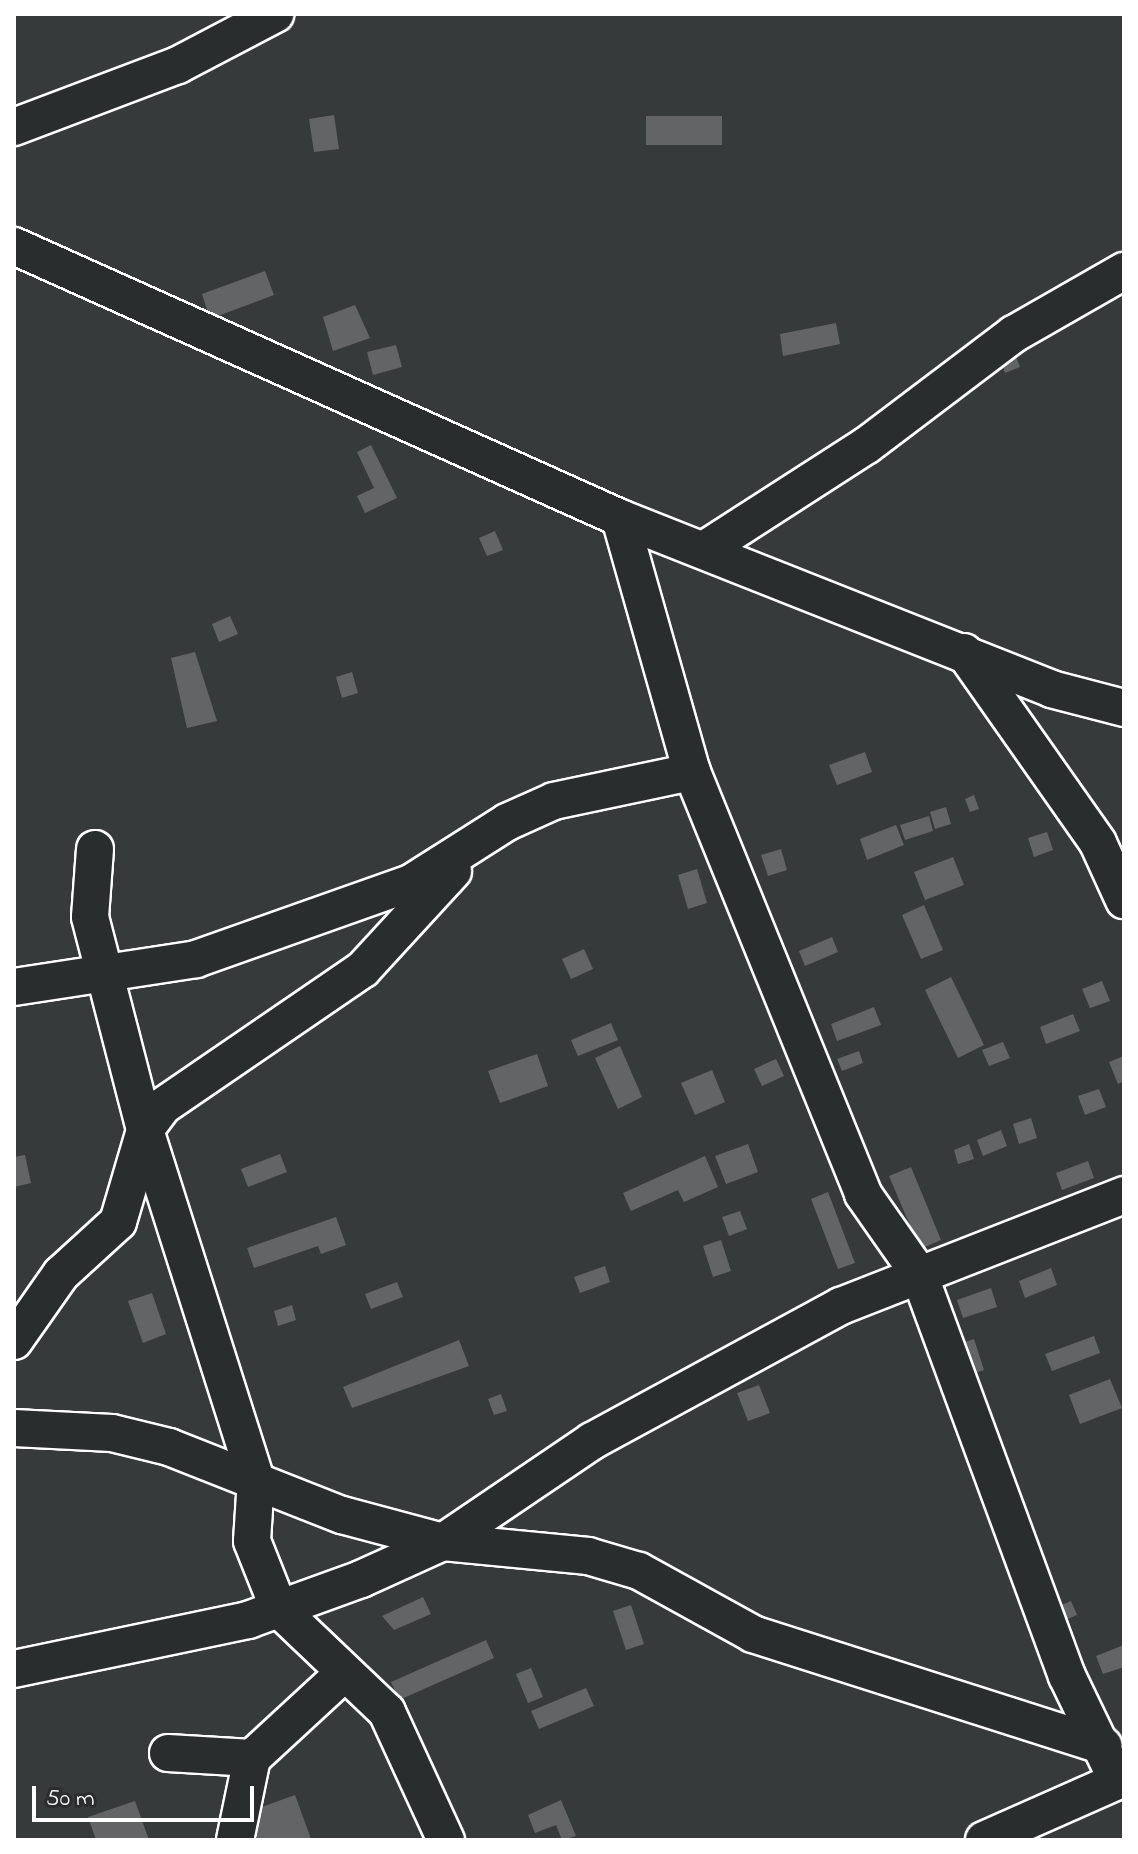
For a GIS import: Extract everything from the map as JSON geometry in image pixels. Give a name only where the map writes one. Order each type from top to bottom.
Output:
[{"type":"street","points":[[14,127],[178,65],[275,14]]},
{"type":"street","points":[[14,246],[620,518],[707,548],[960,648],[1051,689],[1124,708]]},
{"type":"street","points":[[707,548],[867,445],[1014,334],[1124,271]]},
{"type":"street","points":[[620,518],[692,772],[863,1194],[919,1274],[1067,1676],[1120,1779],[984,1840]]},
{"type":"street","points":[[960,648],[1098,843],[1124,900]]},
{"type":"street","points":[[14,987],[104,978],[196,959],[365,903],[554,801],[692,772]]},
{"type":"street","points":[[14,1341],[61,1274],[118,1222],[145,1130],[163,1106],[363,969],[484,838]]},
{"type":"street","points":[[95,849],[90,917],[145,1130],[256,1479],[252,1541],[279,1609],[341,1676],[387,1712],[446,1840]]},
{"type":"street","points":[[14,1669],[279,1609],[443,1542],[648,1408],[919,1274],[1124,1195]]},
{"type":"street","points":[[14,1428],[112,1433],[256,1479],[342,1515],[443,1542],[588,1556],[639,1571],[753,1634],[1104,1746]]},
{"type":"street","points":[[235,1840],[252,1758],[341,1676]]},
{"type":"street","points":[[168,1753],[252,1758]]},
{"type":"building","points":[[334,115],[339,149],[314,152],[309,119]]},
{"type":"building","points":[[646,116],[722,116],[722,145],[646,145]]},
{"type":"building","points":[[265,271],[274,295],[210,319],[202,294]]},
{"type":"building","points":[[355,305],[370,338],[333,351],[323,317]]},
{"type":"building","points":[[836,323],[840,344],[783,356],[780,334]]},
{"type":"building","points":[[396,345],[402,367],[373,375],[367,352]]},
{"type":"building","points":[[1014,351],[1020,367],[1005,373],[999,355]]},
{"type":"building","points":[[371,445],[397,498],[365,513],[357,496],[374,488],[357,452]]},
{"type":"building","points":[[495,531],[503,550],[487,556],[479,538]]},
{"type":"building","points":[[230,616],[238,634],[219,642],[212,624]]},
{"type":"building","points":[[195,652],[217,721],[187,728],[171,658]]},
{"type":"building","points":[[352,672],[358,693],[342,698],[336,677]]},
{"type":"building","points":[[865,752],[872,772],[837,785],[829,765]]},
{"type":"building","points":[[974,795],[979,809],[970,812],[965,799]]},
{"type":"building","points":[[946,807],[951,824],[935,829],[930,812]]},
{"type":"building","points":[[929,816],[933,831],[905,840],[900,825]]},
{"type":"building","points":[[896,825],[904,845],[867,860],[860,839]]},
{"type":"building","points":[[1047,832],[1053,850],[1034,857],[1028,838]]},
{"type":"building","points":[[781,849],[787,870],[768,876],[761,855]]},
{"type":"building","points":[[953,857],[964,885],[925,900],[914,872]]},
{"type":"building","points":[[697,869],[707,903],[688,909],[678,875]]},
{"type":"building","points":[[924,905],[943,950],[921,959],[902,915]]},
{"type":"building","points":[[832,937],[838,952],[805,966],[799,951]]},
{"type":"building","points":[[584,949],[593,969],[571,979],[562,959]]},
{"type":"building","points":[[951,977],[984,1045],[958,1058],[925,990]]},
{"type":"building","points":[[1102,981],[1110,1001],[1090,1008],[1082,989]]},
{"type":"building","points":[[874,1007],[881,1025],[837,1041],[831,1024]]},
{"type":"building","points":[[1073,1014],[1080,1031],[1046,1044],[1040,1027]]},
{"type":"building","points":[[611,1023],[618,1040],[578,1056],[571,1040]]},
{"type":"building","points":[[1003,1042],[1010,1058],[989,1066],[982,1050]]},
{"type":"building","points":[[620,1046],[642,1097],[618,1109],[595,1058]]},
{"type":"building","points":[[859,1051],[863,1063],[842,1071],[837,1059]]},
{"type":"building","points":[[537,1054],[548,1086],[500,1103],[488,1071]]},
{"type":"building","points":[[1124,1056],[1124,1081],[1118,1084],[1109,1062]]},
{"type":"building","points":[[776,1059],[784,1076],[762,1086],[754,1069]]},
{"type":"building","points":[[712,1070],[725,1102],[695,1115],[681,1083]]},
{"type":"building","points":[[1099,1089],[1106,1107],[1085,1115],[1078,1096]]},
{"type":"building","points":[[1031,1118],[1037,1138],[1019,1144],[1013,1124]]},
{"type":"building","points":[[1001,1130],[1007,1146],[983,1156],[977,1140]]},
{"type":"building","points":[[748,1144],[758,1172],[726,1184],[715,1156]]},
{"type":"building","points":[[969,1144],[974,1159],[958,1164],[954,1150]]},
{"type":"building","points":[[280,1154],[287,1172],[248,1187],[241,1169]]},
{"type":"building","points":[[25,1155],[31,1183],[14,1187],[14,1157]]},
{"type":"building","points":[[705,1156],[718,1187],[684,1202],[678,1190],[631,1211],[623,1193]]},
{"type":"building","points":[[1088,1161],[1094,1178],[1062,1190],[1056,1173]]},
{"type":"building","points":[[911,1167],[941,1240],[920,1249],[889,1176]]},
{"type":"building","points":[[828,1192],[855,1263],[838,1269],[811,1199]]},
{"type":"building","points":[[740,1211],[747,1229],[729,1236],[722,1217]]},
{"type":"building","points":[[336,1217],[346,1245],[321,1254],[318,1246],[254,1268],[247,1248]]},
{"type":"building","points":[[721,1240],[731,1271],[713,1277],[703,1246]]},
{"type":"building","points":[[605,1266],[610,1282],[580,1293],[574,1277]]},
{"type":"building","points":[[1051,1268],[1057,1285],[1025,1298],[1019,1281]]},
{"type":"building","points":[[397,1282],[403,1297],[371,1309],[365,1294]]},
{"type":"building","points":[[991,1288],[997,1307],[963,1318],[957,1300]]},
{"type":"building","points":[[152,1293],[166,1334],[143,1343],[128,1301]]},
{"type":"building","points":[[292,1305],[296,1320],[278,1326],[274,1311]]},
{"type":"building","points":[[1094,1336],[1100,1353],[1052,1371],[1045,1354]]},
{"type":"building","points":[[974,1339],[984,1370],[966,1376],[956,1345]]},
{"type":"building","points":[[459,1340],[469,1366],[352,1408],[343,1387]]},
{"type":"building","points":[[1110,1379],[1122,1408],[1080,1424],[1069,1395]]},
{"type":"building","points":[[759,1385],[770,1413],[748,1421],[737,1393]]},
{"type":"building","points":[[501,1394],[507,1411],[494,1415],[488,1399]]},
{"type":"building","points":[[423,1597],[431,1614],[394,1630],[382,1616]]},
{"type":"building","points":[[1071,1601],[1077,1615],[1063,1621],[1057,1607]]},
{"type":"building","points":[[631,1605],[644,1644],[626,1650],[613,1611]]},
{"type":"building","points":[[486,1640],[494,1658],[399,1700],[391,1682]]},
{"type":"building","points":[[1124,1645],[1124,1667],[1103,1674],[1096,1656]]},
{"type":"building","points":[[531,1668],[543,1697],[528,1703],[516,1674]]},
{"type":"building","points":[[586,1688],[594,1706],[539,1729],[531,1711]]},
{"type":"building","points":[[295,1795],[311,1839],[258,1840],[248,1812]]},
{"type":"building","points":[[561,1800],[576,1836],[562,1840],[556,1825],[535,1833],[528,1815]]},
{"type":"building","points":[[135,1801],[149,1840],[96,1840],[88,1817]]}]
